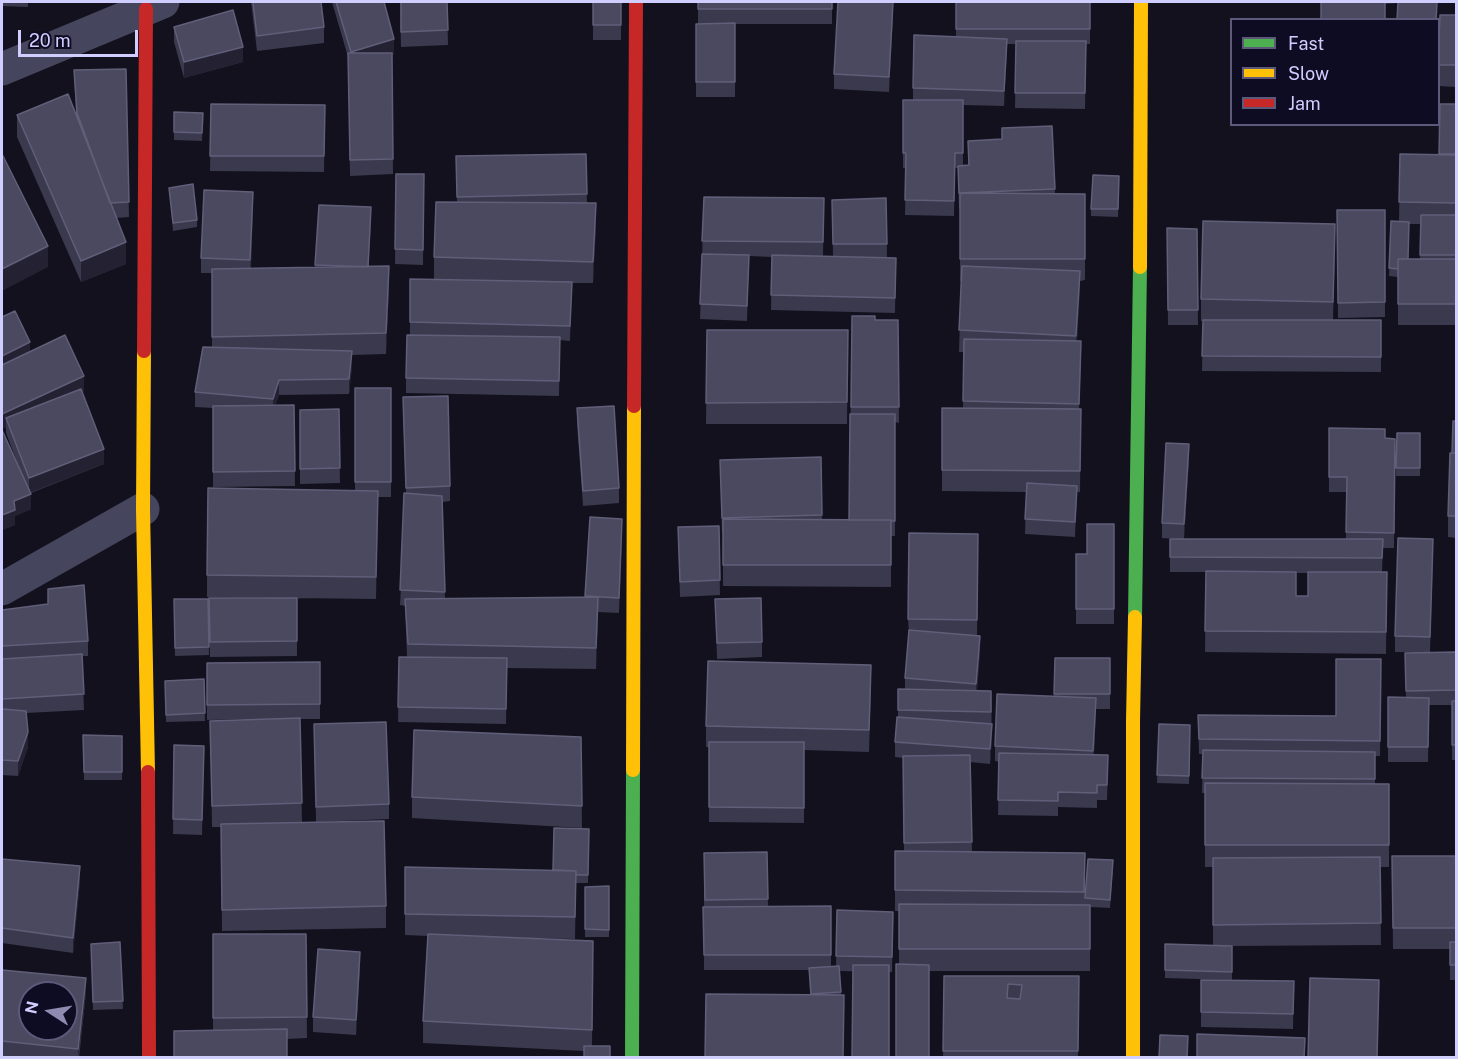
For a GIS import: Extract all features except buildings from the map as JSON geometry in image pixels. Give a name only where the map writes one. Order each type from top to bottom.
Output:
[{"type":"street","points":[[632,1058],[636,2]]},
{"type":"street","points":[[1133,1058],[1133,721],[1141,177],[1141,2]]},
{"type":"street","points":[[2,69],[154,5],[143,509],[149,804],[149,1058]]},
{"type":"street","points":[[2,589],[143,509]]},
{"type":"traffic: fast","points":[[1135,617],[1140,267]]},
{"type":"traffic: fast","points":[[632,1058],[633,770]]},
{"type":"traffic: slow","points":[[1140,267],[1141,2]]},
{"type":"traffic: slow","points":[[144,351],[143,509],[148,772]]},
{"type":"traffic: slow","points":[[633,770],[634,406]]},
{"type":"traffic: slow","points":[[1133,1058],[1135,617]]},
{"type":"traffic: jam","points":[[634,406],[636,2]]},
{"type":"traffic: jam","points":[[144,351],[146,9]]},
{"type":"traffic: jam","points":[[148,772],[149,1058]]}]
